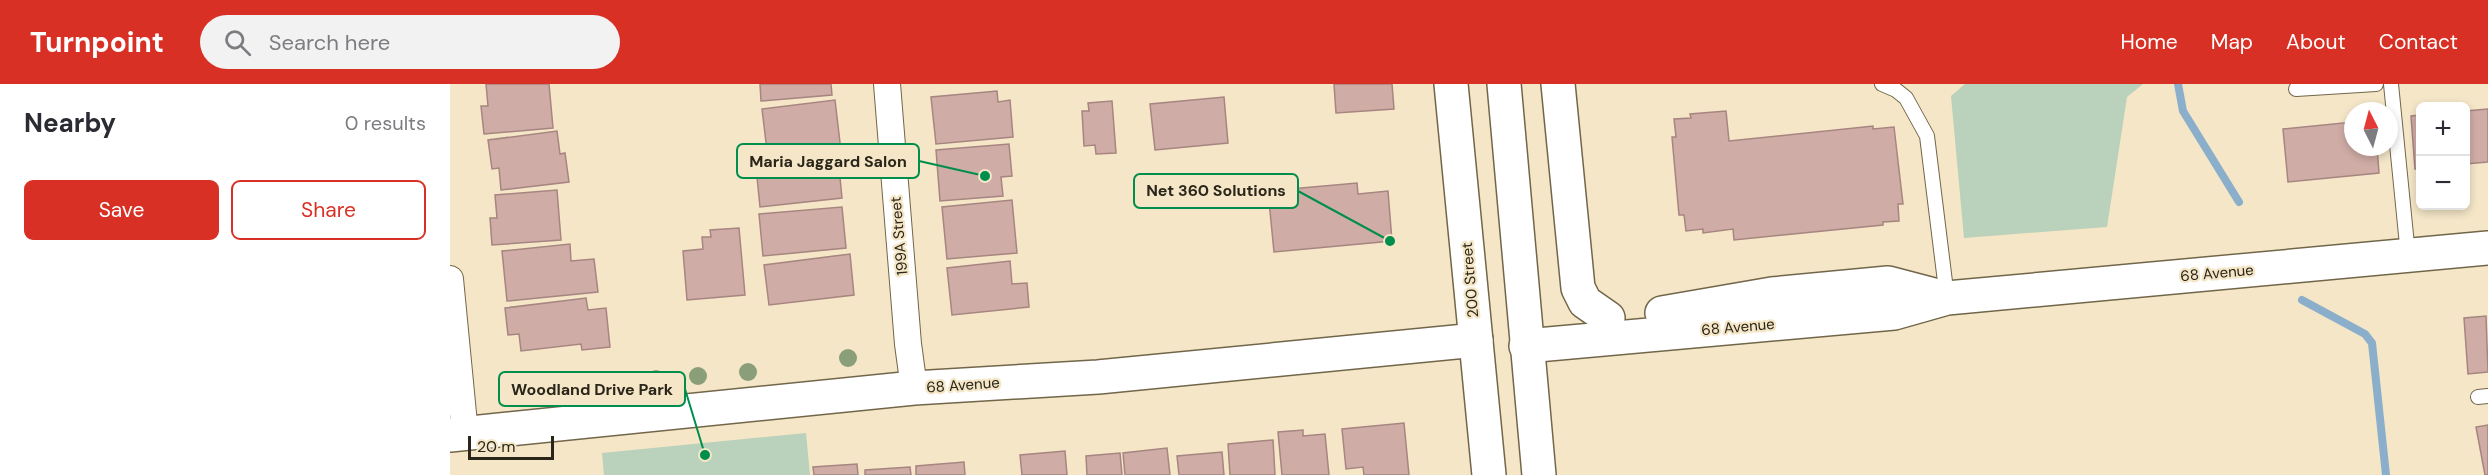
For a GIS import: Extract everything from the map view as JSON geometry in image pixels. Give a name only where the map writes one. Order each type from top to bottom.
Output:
[{"type":"street","name":"199A Street","points":[[887,84],[908,344],[914,388]]},
{"type":"street","name":"200 Street","points":[[1451,84],[1489,475]]},
{"type":"street","points":[[1504,84],[1539,475]]},
{"type":"street","name":"68 Avenue","points":[[1558,84],[1578,288],[1585,302],[1608,318],[1679,312],[1772,294],[1888,283],[1947,298]]},
{"type":"street","name":"68 Avenue","points":[[1527,346],[1894,313],[1947,298],[2488,248]]},
{"type":"street","points":[[450,279],[457,434]]},
{"type":"street","name":"68 Avenue","points":[[457,434],[914,388],[1098,377],[1476,340]]},
{"type":"lane","points":[[1882,84],[1896,87],[1906,98],[1927,136],[1947,298]]},
{"type":"lane","points":[[2296,89],[2376,84]]},
{"type":"lane","points":[[2391,84],[2408,255]]},
{"type":"green space","points":[[1965,84],[2143,84],[2127,97],[2107,227],[1964,238],[1951,96]]},
{"type":"green space","points":[[806,433],[810,475],[604,475],[602,453]]},
{"type":"building","points":[[486,84],[549,84],[553,128],[484,134],[481,106],[488,106]]},
{"type":"building","points":[[760,84],[831,84],[832,95],[761,101]]},
{"type":"building","points":[[1334,84],[1392,84],[1394,109],[1336,113]]},
{"type":"building","points":[[997,91],[998,102],[1010,100],[1013,137],[936,144],[931,97]]},
{"type":"building","points":[[1224,97],[1228,143],[1155,150],[1150,104]]},
{"type":"building","points":[[835,100],[841,151],[768,159],[762,109]]},
{"type":"building","points":[[1112,101],[1116,153],[1096,154],[1095,145],[1084,146],[1082,111],[1089,111],[1088,103]]},
{"type":"building","points":[[2488,109],[2488,162],[2470,164],[2470,111]]},
{"type":"building","points":[[1726,111],[1729,141],[1873,126],[1873,129],[1894,127],[1903,204],[1898,204],[1899,221],[1883,222],[1883,225],[1734,240],[1733,229],[1703,233],[1703,229],[1686,231],[1684,215],[1679,215],[1672,137],[1676,137],[1674,119],[1691,118],[1690,114]]},
{"type":"building","points":[[2416,115],[2415,169],[2411,116]]},
{"type":"building","points":[[2344,123],[2344,156],[2378,156],[2379,173],[2288,182],[2283,129]]},
{"type":"building","points":[[557,131],[560,154],[565,153],[569,182],[501,190],[499,168],[492,169],[488,140]]},
{"type":"building","points":[[1009,144],[1012,176],[1001,177],[1003,196],[940,201],[936,150]]},
{"type":"building","points":[[838,157],[842,198],[760,207],[756,167]]},
{"type":"building","points":[[1357,183],[1358,194],[1388,191],[1392,241],[1274,252],[1268,191]]},
{"type":"building","points":[[557,190],[561,240],[492,245],[490,218],[497,218],[495,195]]},
{"type":"building","points":[[1012,200],[1017,253],[947,259],[942,207]]},
{"type":"building","points":[[842,207],[846,248],[763,256],[759,214]]},
{"type":"building","points":[[739,228],[745,295],[687,300],[683,251],[703,249],[702,237],[711,237],[710,230]]},
{"type":"building","points":[[570,244],[571,261],[594,259],[598,292],[507,301],[502,251]]},
{"type":"building","points":[[850,254],[854,295],[769,305],[764,265]]},
{"type":"building","points":[[1010,261],[1012,284],[1027,283],[1029,307],[952,315],[947,268]]},
{"type":"building","points":[[586,298],[588,310],[606,308],[610,347],[582,350],[581,344],[521,351],[519,334],[508,335],[505,308]]},
{"type":"building","points":[[2486,316],[2488,372],[2468,374],[2464,318]]},
{"type":"building","points":[[1404,423],[1409,475],[1364,475],[1363,467],[1346,469],[1342,429]]},
{"type":"building","points":[[2488,425],[2488,475],[2485,475],[2476,427]]},
{"type":"building","points":[[1303,430],[1303,436],[1325,434],[1329,475],[1282,475],[1278,432]]},
{"type":"building","points":[[1273,440],[1275,475],[1230,475],[1228,444]]},
{"type":"building","points":[[1167,448],[1170,475],[1125,475],[1123,453]]},
{"type":"building","points":[[1065,451],[1067,475],[1022,475],[1020,455]]},
{"type":"building","points":[[1222,452],[1224,475],[1179,475],[1177,456]]},
{"type":"building","points":[[1120,453],[1122,475],[1087,475],[1086,456]]},
{"type":"building","points":[[964,462],[965,475],[916,475],[916,466]]},
{"type":"building","points":[[857,464],[858,475],[814,475],[813,467]]},
{"type":"building","points":[[910,467],[911,475],[865,475],[865,470]]},
{"type":"waterway","points":[[2178,84],[2183,111],[2239,202]]},
{"type":"waterway","points":[[2302,300],[2365,334],[2372,343],[2386,475]]},
{"type":"place","name":"Maria Jaggard Salon","points":[[985,176]]},
{"type":"place","name":"Net 360 Solutions","points":[[1390,241]]},
{"type":"place","name":"Woodland Drive Park","points":[[705,455]]}]
